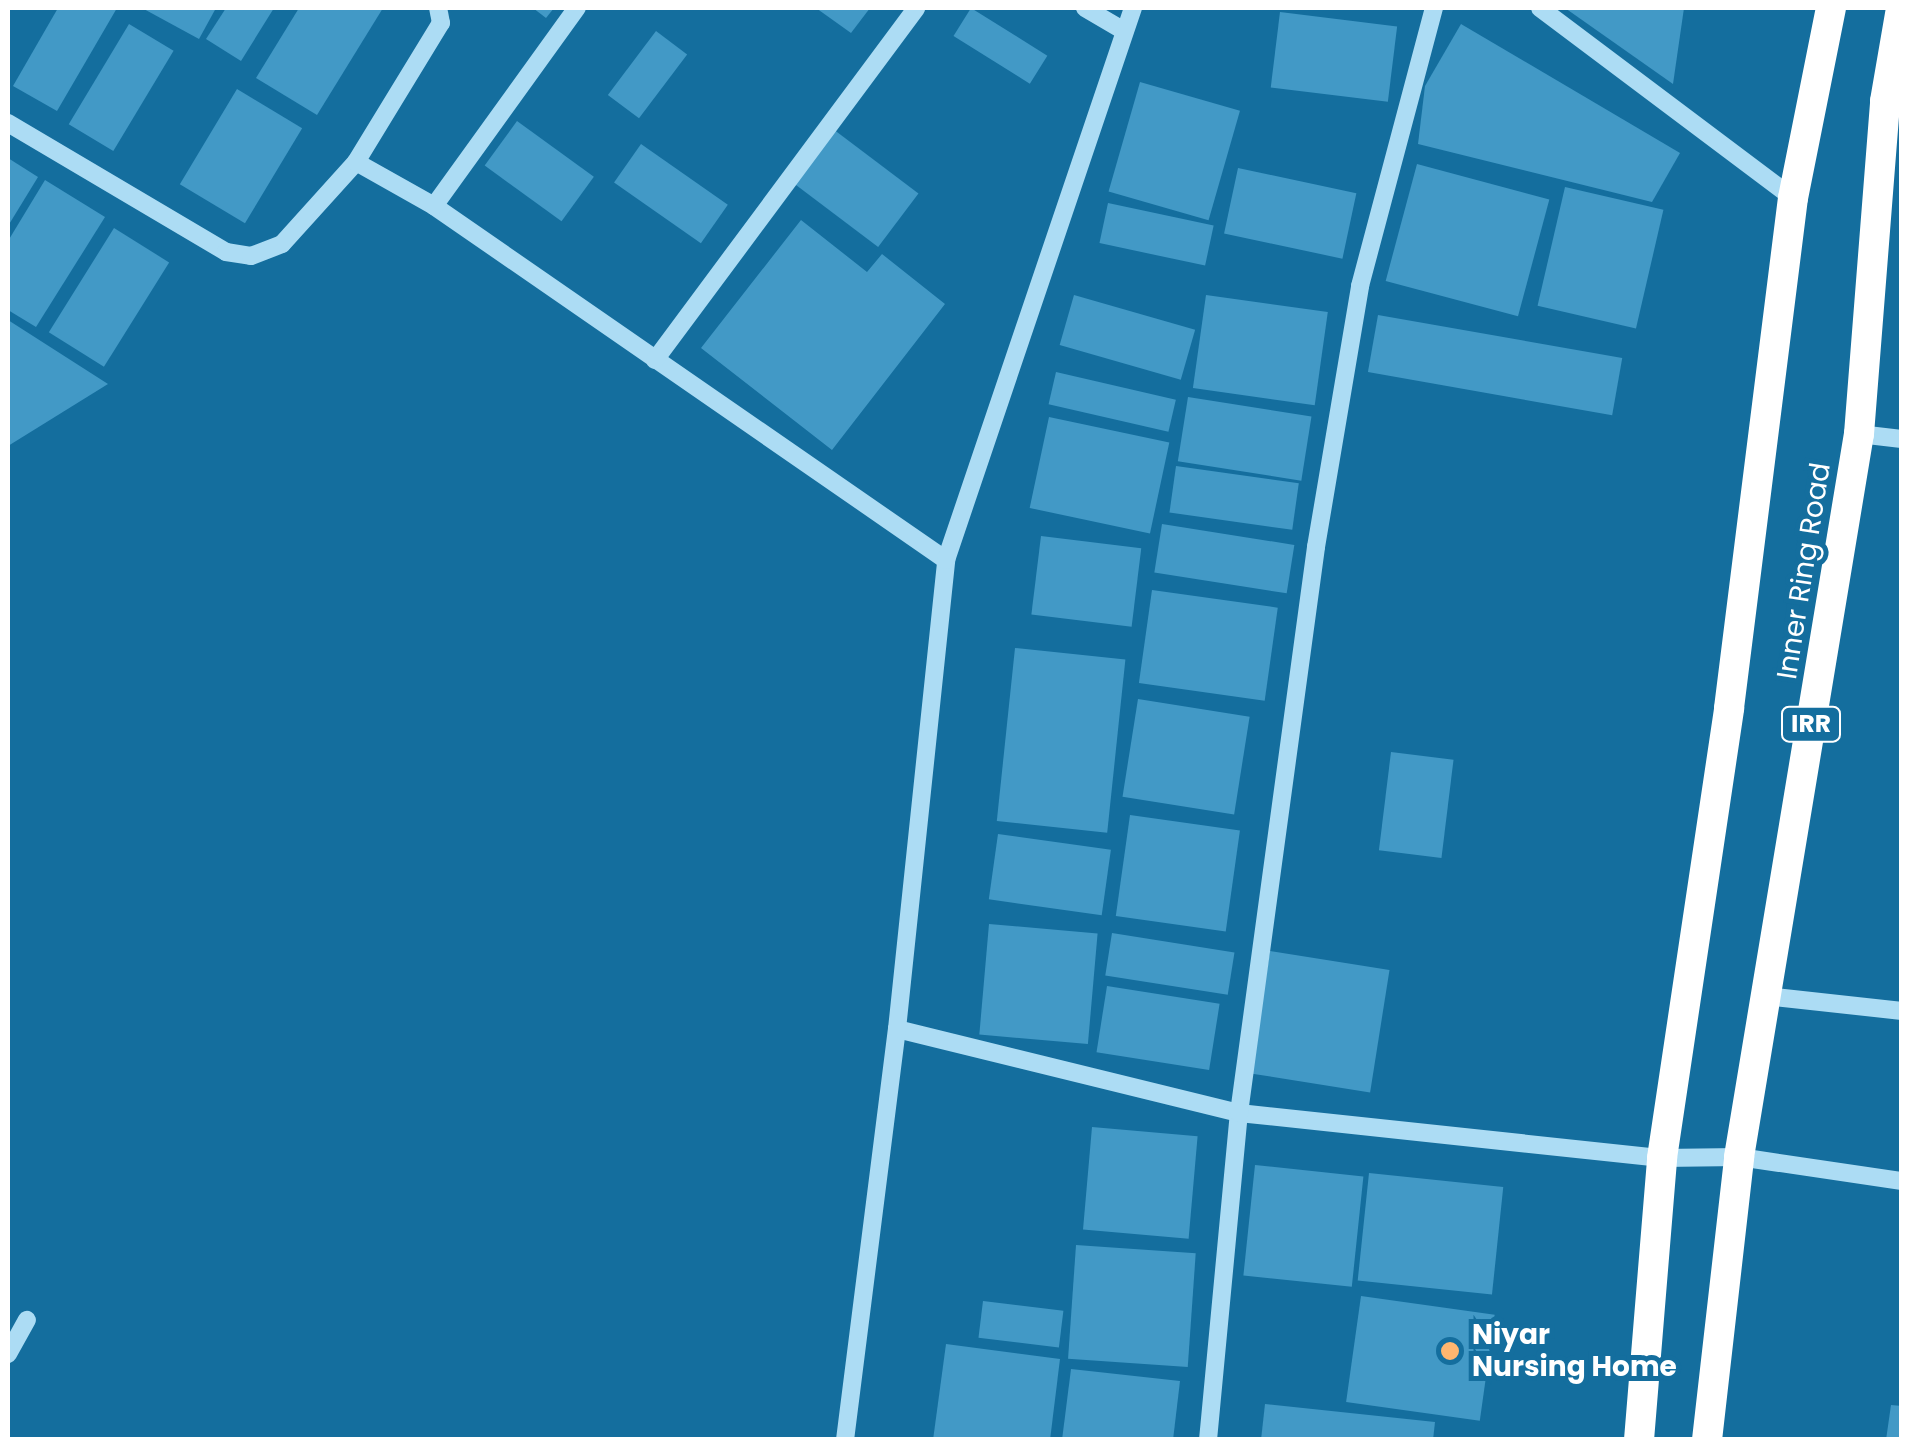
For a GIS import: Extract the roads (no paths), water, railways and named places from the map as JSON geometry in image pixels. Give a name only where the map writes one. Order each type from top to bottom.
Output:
[{"type":"highway","name":"Inner Ring Road","points":[[1639,1440],[1662,1158],[1729,708],[1793,198],[1831,8]]},
{"type":"highway","name":"Inner Ring Road","points":[[1708,1440],[1739,1157],[1859,434],[1885,101],[1901,8]]},
{"type":"street","points":[[8,123],[226,252],[251,256],[282,244],[356,162],[441,24],[438,8]]},
{"type":"street","points":[[434,206],[578,8]]},
{"type":"street","points":[[655,360],[916,8]]},
{"type":"street","points":[[1085,8],[1124,31]]},
{"type":"street","points":[[845,1440],[897,1028],[946,560],[1132,8]]},
{"type":"street","points":[[1208,1440],[1239,1113],[1316,546],[1360,286],[1434,8]]},
{"type":"street","points":[[1540,8],[1793,198]]},
{"type":"street","points":[[356,162],[434,206],[946,560]]},
{"type":"street","points":[[1859,434],[1902,439]]},
{"type":"street","points":[[1766,996],[1902,1011]]},
{"type":"street","points":[[897,1028],[1239,1113],[1662,1158],[1739,1157],[1902,1181]]},
{"type":"street","points":[[8,1354],[26,1320]]},
{"type":"place","name":"Niyar Nursing Home","points":[[1450,1351]]}]
